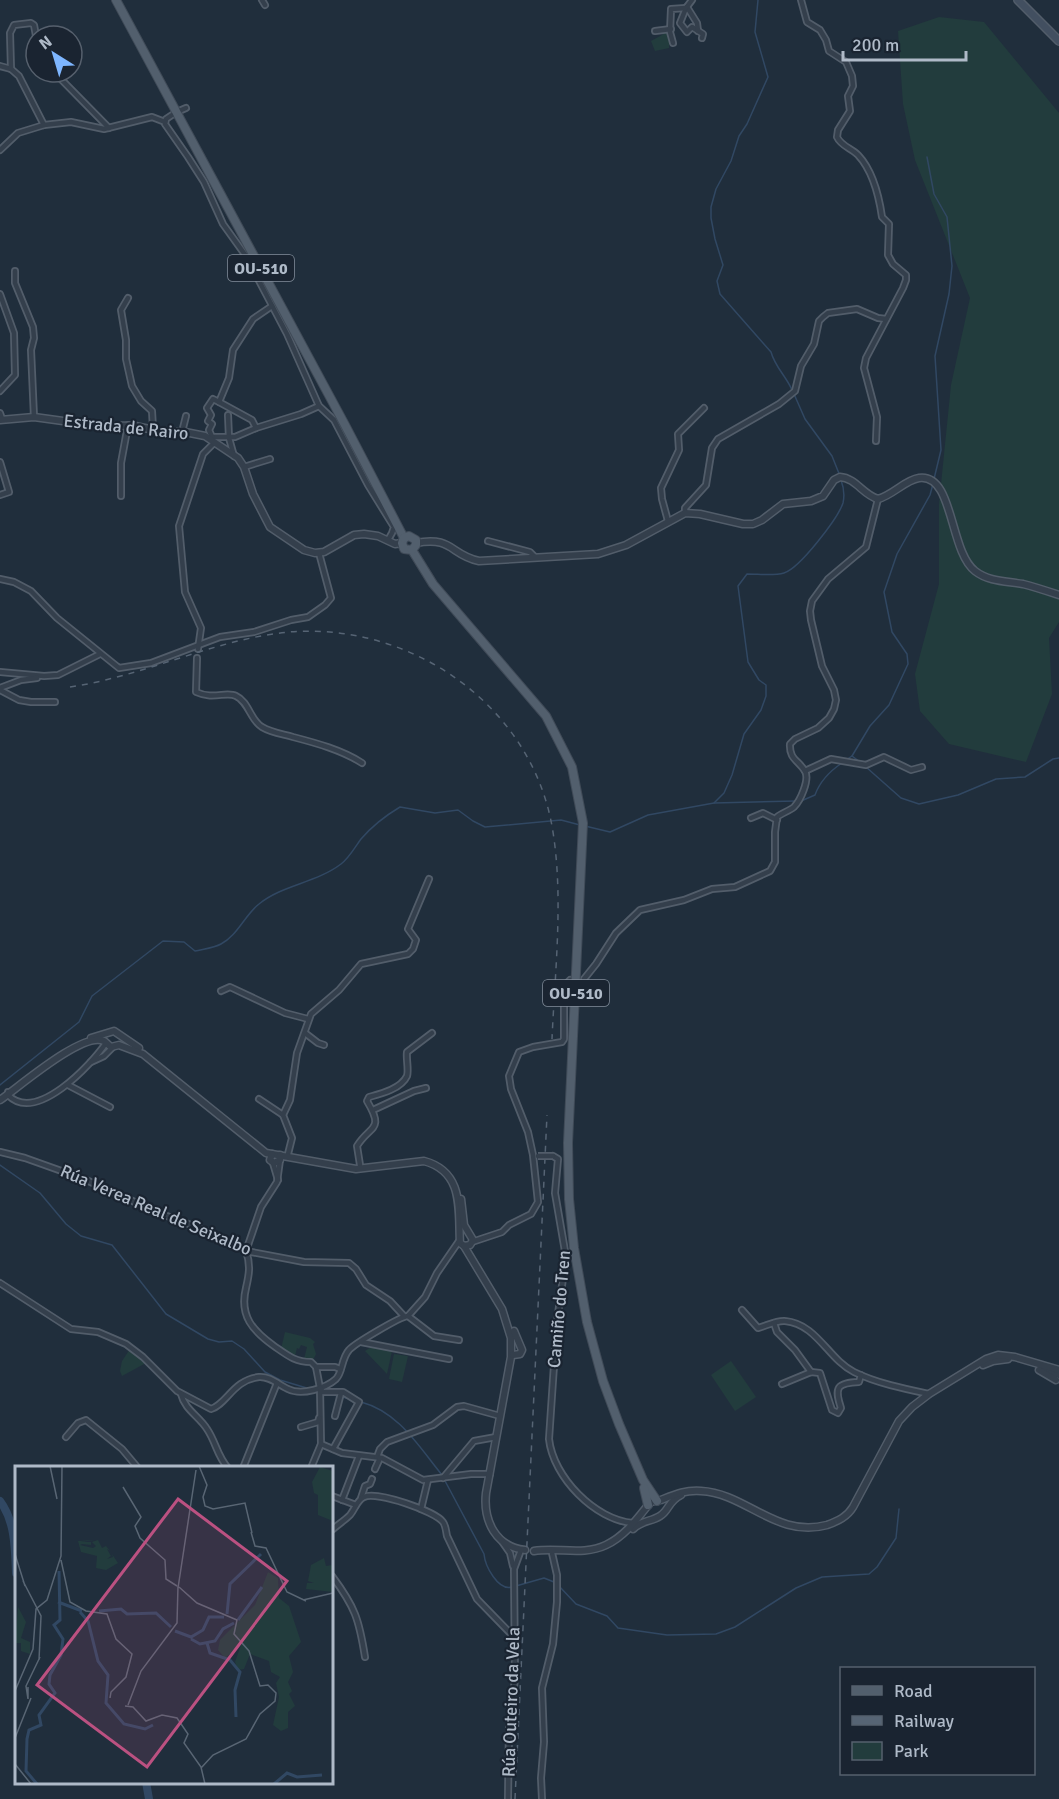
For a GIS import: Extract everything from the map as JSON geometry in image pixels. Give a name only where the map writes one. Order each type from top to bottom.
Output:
[{"type":"main road","name":"OU-510","points":[[116,0],[345,424],[403,541],[404,549],[412,550],[433,584],[546,716],[572,767],[583,823],[568,1143],[572,1227],[582,1295],[594,1348],[614,1411],[642,1480]]},
{"type":"main road","points":[[1020,1],[1059,41]]},
{"type":"main road","points":[[403,541],[411,536],[416,543],[412,550]]},
{"type":"main road","points":[[642,1480],[657,1501]]},
{"type":"main road","points":[[642,1480],[647,1506]]},
{"type":"street","points":[[692,0],[686,7],[680,23],[687,32],[692,27],[703,34],[702,38]]},
{"type":"street","points":[[801,0],[807,22],[820,30],[829,51],[843,60],[849,68],[853,81],[848,96],[850,111],[838,130],[837,137],[840,142],[860,156],[874,182],[881,204],[882,217],[889,224],[888,255],[893,264],[904,272],[906,280],[883,329],[866,358],[864,368],[877,417],[876,441]]},
{"type":"street","points":[[673,43],[670,29],[671,9],[686,7]]},
{"type":"street","points":[[686,7],[697,23],[698,31]]},
{"type":"street","points":[[11,69],[10,33],[14,25],[31,22],[33,24]]},
{"type":"street","points":[[655,32],[670,29]]},
{"type":"street","points":[[0,66],[11,69],[19,76],[44,125]]},
{"type":"street","points":[[66,84],[109,128]]},
{"type":"street","points":[[179,111],[186,108]]},
{"type":"street","points":[[165,122],[172,115]]},
{"type":"street","points":[[0,150],[18,133],[44,125],[71,122],[99,129],[152,117],[165,122],[204,182],[223,224],[246,256],[319,405],[334,420],[393,527],[388,540]]},
{"type":"street","points":[[15,271],[15,283],[33,327],[34,338],[31,350],[34,417]]},
{"type":"street","points":[[0,294],[15,333],[15,375],[0,391]]},
{"type":"street","points":[[128,298],[121,310],[126,340],[126,359],[132,386],[141,401],[152,411],[153,429]]},
{"type":"street","points":[[219,402],[229,378],[233,350],[253,319],[272,306]]},
{"type":"street","points":[[685,513],[685,508],[706,485],[712,448],[718,439],[779,404],[795,391],[801,366],[814,344],[819,321],[823,316],[828,313],[857,309],[886,319]]},
{"type":"street","points":[[199,646],[201,628],[185,592],[179,526],[203,454],[211,439],[209,430],[212,424],[208,421],[211,415],[207,408],[213,399],[252,420],[256,428]]},
{"type":"street","points":[[211,439],[229,438],[302,414],[319,405]]},
{"type":"street","points":[[668,521],[662,500],[662,488],[679,450],[680,442],[677,435],[704,408]]},
{"type":"street","points":[[228,415],[229,438],[234,456]]},
{"type":"street","points":[[182,432],[186,416]]},
{"type":"street","name":"Estrada de Rairo","points":[[1,417],[34,417],[92,425],[128,425],[182,432],[211,439],[234,456],[244,467],[253,494],[270,527],[303,550],[319,553]]},
{"type":"street","points":[[120,496],[121,463],[128,425]]},
{"type":"street","points":[[244,467],[270,459]]},
{"type":"street","points":[[0,462],[9,492],[0,495]]},
{"type":"street","points":[[416,543],[438,540],[470,559],[479,561],[589,555],[615,550],[685,513],[753,524],[783,504],[811,501],[823,496],[834,480],[840,477],[848,479],[865,493],[878,499],[897,491],[912,480],[928,478],[936,483],[944,494],[961,553],[966,563],[975,572],[992,580],[1026,585],[1059,595]]},
{"type":"street","points":[[584,979],[616,933],[640,910],[684,900],[712,889],[735,887],[770,871],[776,855],[777,817],[793,807],[799,800],[806,778],[804,771],[792,759],[789,744],[818,728],[829,718],[836,700],[819,655],[810,611],[812,601],[828,579],[866,547],[878,499]]},
{"type":"street","points":[[0,579],[14,582],[32,591],[57,618],[119,668],[151,663],[220,637],[254,632],[308,617],[331,598],[319,553],[361,534],[374,535],[395,544],[403,541]]},
{"type":"street","points":[[488,541],[530,552],[535,557]]},
{"type":"street","points":[[1,688],[5,680],[2,672],[58,675],[100,654]]},
{"type":"street","points":[[197,658],[196,692],[212,697],[234,694],[241,698],[255,721],[264,728],[325,747],[362,763]]},
{"type":"street","points":[[1,688],[44,676]]},
{"type":"street","points":[[1,688],[19,700],[55,702]]},
{"type":"street","points":[[804,771],[831,759],[866,765],[884,757],[911,770],[922,767]]},
{"type":"street","points":[[751,818],[763,813],[777,820]]},
{"type":"street","points":[[283,1115],[290,1100],[297,1053],[308,1019],[316,1007],[339,990],[361,964],[392,959],[408,954],[413,949],[416,940],[408,929],[429,879]]},
{"type":"street","points":[[0,1283],[71,1329],[98,1332],[126,1344],[143,1357],[168,1384],[181,1394],[211,1409],[218,1406],[236,1386],[254,1378],[267,1377],[296,1391],[320,1388],[337,1378],[349,1350],[406,1316],[425,1297],[437,1273],[466,1241],[502,1232],[509,1225],[531,1214],[538,1202],[536,1155],[508,1076],[519,1053],[533,1047],[562,1042],[564,1039],[564,986],[570,980]]},
{"type":"street","points":[[221,991],[230,987],[285,1013],[308,1019]]},
{"type":"street","points":[[2,1098],[25,1103],[56,1093],[68,1085],[89,1063],[111,1030],[148,1054],[277,1156],[358,1165]]},
{"type":"street","points":[[304,1033],[324,1045]]},
{"type":"street","points":[[358,1165],[357,1146],[374,1127],[376,1120],[368,1101],[369,1097],[383,1093],[403,1081],[407,1075],[407,1052],[432,1033]]},
{"type":"street","points":[[89,1063],[104,1056],[116,1046],[121,1037]]},
{"type":"street","points":[[2,1098],[19,1082],[71,1046],[86,1039],[106,1040],[116,1046],[136,1050],[146,1056],[256,1146],[277,1156],[363,1169],[420,1161],[437,1166],[448,1174],[456,1189],[466,1241],[505,1307],[514,1330],[517,1347],[485,1501],[487,1517],[494,1532],[506,1544],[527,1550],[586,1554],[604,1550],[618,1542],[639,1524],[653,1517]]},
{"type":"street","points":[[2,1098],[75,1046],[93,1040],[106,1040]]},
{"type":"street","points":[[68,1085],[110,1107]]},
{"type":"street","points":[[373,1110],[414,1091],[426,1088]]},
{"type":"street","points":[[2,1098],[13,1101]]},
{"type":"street","points":[[259,1100],[283,1115],[292,1138],[277,1156],[278,1180],[261,1207],[246,1251],[250,1271],[244,1301],[248,1322],[259,1335],[292,1359],[311,1362],[316,1367],[320,1388],[321,1444],[311,1466]]},
{"type":"street","name":"Rúa Verea Real de Seixalbo","points":[[0,1152],[25,1158],[84,1179],[159,1213],[207,1231],[246,1251],[304,1262],[349,1263],[369,1288],[390,1301],[406,1316]]},
{"type":"street","name":"Camiño do Tren","points":[[536,1155],[553,1156],[558,1160],[555,1193],[566,1257],[556,1321],[550,1451],[566,1479],[581,1495],[615,1520],[633,1523]]},
{"type":"street","points":[[335,1166],[419,1157],[431,1159],[452,1175],[458,1186],[466,1241],[506,1316],[517,1347]]},
{"type":"street","points":[[742,1310],[758,1328],[783,1321],[801,1326],[819,1338],[844,1365],[861,1375],[929,1394]]},
{"type":"street","points":[[406,1316],[435,1336],[459,1340]]},
{"type":"street","points":[[506,1316],[512,1349],[490,1493],[491,1519],[506,1544],[514,1569]]},
{"type":"street","points":[[774,1323],[777,1332],[795,1350],[811,1372]]},
{"type":"street","points":[[361,1342],[448,1359]]},
{"type":"street","points":[[982,1366],[986,1361],[1000,1355],[1025,1363]]},
{"type":"street","points":[[941,1388],[986,1359],[1000,1355],[1013,1356],[1058,1375]]},
{"type":"street","points":[[508,1373],[514,1356]]},
{"type":"street","points":[[916,1408],[982,1366],[1000,1359],[1039,1366],[1045,1375],[1058,1375]]},
{"type":"street","points":[[316,1367],[340,1369]]},
{"type":"street","points":[[782,1384],[811,1372],[820,1373],[832,1410],[838,1413],[841,1408],[836,1394],[838,1388],[846,1383],[859,1382],[861,1375]]},
{"type":"street","points":[[514,1569],[515,1561],[527,1550],[596,1549],[613,1541],[633,1523],[647,1506],[681,1491],[710,1492],[785,1524],[803,1527],[823,1526],[841,1519],[851,1511],[903,1415],[929,1394],[966,1376]]},
{"type":"street","points":[[243,1466],[278,1383]]},
{"type":"street","points":[[320,1388],[323,1392],[341,1393],[359,1401],[333,1449]]},
{"type":"street","points":[[335,1416],[341,1393]]},
{"type":"street","points":[[181,1394],[190,1411],[206,1427],[222,1461],[227,1466]]},
{"type":"street","points":[[885,1447],[904,1420],[929,1394]]},
{"type":"street","points":[[375,1469],[380,1449],[387,1442],[433,1425],[456,1407],[464,1406],[500,1416]]},
{"type":"street","points":[[302,1427],[318,1422],[319,1418]]},
{"type":"street","points":[[66,1437],[72,1428],[86,1420],[122,1449],[137,1466]]},
{"type":"street","points":[[443,1478],[474,1441],[497,1440]]},
{"type":"street","points":[[321,1444],[340,1452],[378,1457],[414,1477],[428,1480],[471,1474],[490,1474]]},
{"type":"street","points":[[342,1500],[359,1456]]},
{"type":"street","points":[[490,1474],[488,1486],[490,1493]]},
{"type":"street","points":[[333,1529],[348,1517],[361,1498],[365,1486],[370,1484],[372,1479]]},
{"type":"street","points":[[421,1509],[428,1480]]},
{"type":"street","points":[[633,1523],[660,1517],[674,1498],[693,1491]]},
{"type":"street","points":[[361,1498],[370,1495],[392,1499],[421,1509],[442,1521],[477,1599],[514,1637]]},
{"type":"street","points":[[333,1496],[356,1505]]},
{"type":"street","points":[[657,1501],[663,1505],[664,1511]]},
{"type":"street","points":[[647,1506],[653,1517]]},
{"type":"street","points":[[542,1799],[544,1742],[542,1694],[556,1624],[557,1575],[552,1553]]},
{"type":"street","name":"Rúa Outeiro da Vela","points":[[508,1799],[509,1726],[515,1679],[514,1569]]},
{"type":"street","points":[[333,1577],[354,1608],[365,1657]]},
{"type":"green space","points":[[939,17],[984,22],[1059,113],[1059,622],[1049,638],[1052,694],[1026,762],[949,744],[920,711],[915,674],[939,584],[939,504],[951,385],[970,298],[915,160],[903,104],[898,31]]},
{"type":"green space","points":[[666,30],[672,44],[669,48],[655,51],[651,41]]},
{"type":"green space","points":[[285,1332],[310,1338],[315,1342],[313,1344],[316,1354],[312,1362],[304,1359],[307,1347],[301,1345],[299,1349],[297,1348],[295,1356],[281,1349]]},
{"type":"green space","points":[[371,1347],[392,1351],[387,1374],[365,1351]]},
{"type":"green space","points":[[130,1349],[146,1363],[122,1376],[120,1371],[122,1361]]},
{"type":"green space","points":[[394,1354],[408,1356],[402,1382],[389,1379]]},
{"type":"green space","points":[[731,1361],[756,1397],[735,1411],[711,1375]]},
{"type":"waterway","points":[[758,0],[755,32],[768,77],[747,124],[739,136],[731,161],[716,189],[711,207],[711,218],[723,265],[717,281],[720,294],[771,352],[792,390]]},
{"type":"waterway","points":[[927,157],[934,194],[947,217],[952,266],[949,294],[935,356],[941,450],[934,479]]},
{"type":"waterway","points":[[794,394],[805,419],[832,456],[840,476]]},
{"type":"waterway","points":[[585,826],[610,832],[648,815],[714,803],[724,793],[744,734],[761,710],[766,696],[766,685],[759,680],[748,662],[738,586],[747,574],[784,573],[799,562],[818,542],[840,510],[844,497],[841,480]]},
{"type":"waterway","points":[[846,760],[852,756],[870,726],[889,705],[908,664],[907,654],[892,632],[884,592],[897,554],[930,495],[933,484]]},
{"type":"waterway","points":[[852,756],[860,762]]},
{"type":"waterway","points":[[866,767],[901,798],[919,804],[958,795],[996,779],[1025,777],[1053,759],[1059,758]]},
{"type":"waterway","points":[[801,801],[815,795],[826,777],[842,763]]},
{"type":"waterway","points":[[714,803],[796,801]]},
{"type":"waterway","points":[[0,1085],[79,1022],[92,996],[163,941],[184,942],[195,951],[221,944],[232,936],[259,904],[278,892],[321,876],[341,864],[370,829],[400,807],[435,813],[458,810],[485,827],[561,820],[580,825]]},
{"type":"waterway","points":[[0,1165],[40,1193],[66,1224],[81,1236],[112,1245],[166,1314],[208,1339],[219,1342],[232,1341],[244,1349],[265,1372],[280,1380],[310,1389]]},
{"type":"waterway","points":[[329,1394],[351,1399]]},
{"type":"waterway","points":[[361,1402],[374,1407],[397,1422],[442,1475]]},
{"type":"waterway","points":[[444,1479],[484,1554],[493,1576],[502,1585],[512,1587]]},
{"type":"waterway","points":[[0,1501],[9,1517],[15,1559]]},
{"type":"waterway","points":[[558,1585],[576,1604],[607,1616],[618,1628],[667,1635],[716,1634],[735,1627],[796,1588],[822,1577],[869,1574],[877,1567],[896,1538],[899,1509]]},
{"type":"waterway","points":[[516,1586],[544,1578],[554,1582]]},
{"type":"waterway","points":[[146,1784],[149,1799]]},
{"type":"railway","points":[[70,687],[125,675],[234,642],[289,632],[334,632],[378,641],[420,657],[458,679],[491,708],[519,743],[539,782],[552,826],[556,852],[558,905],[552,1039]]},
{"type":"railway","points":[[515,1799],[547,1115]]}]
